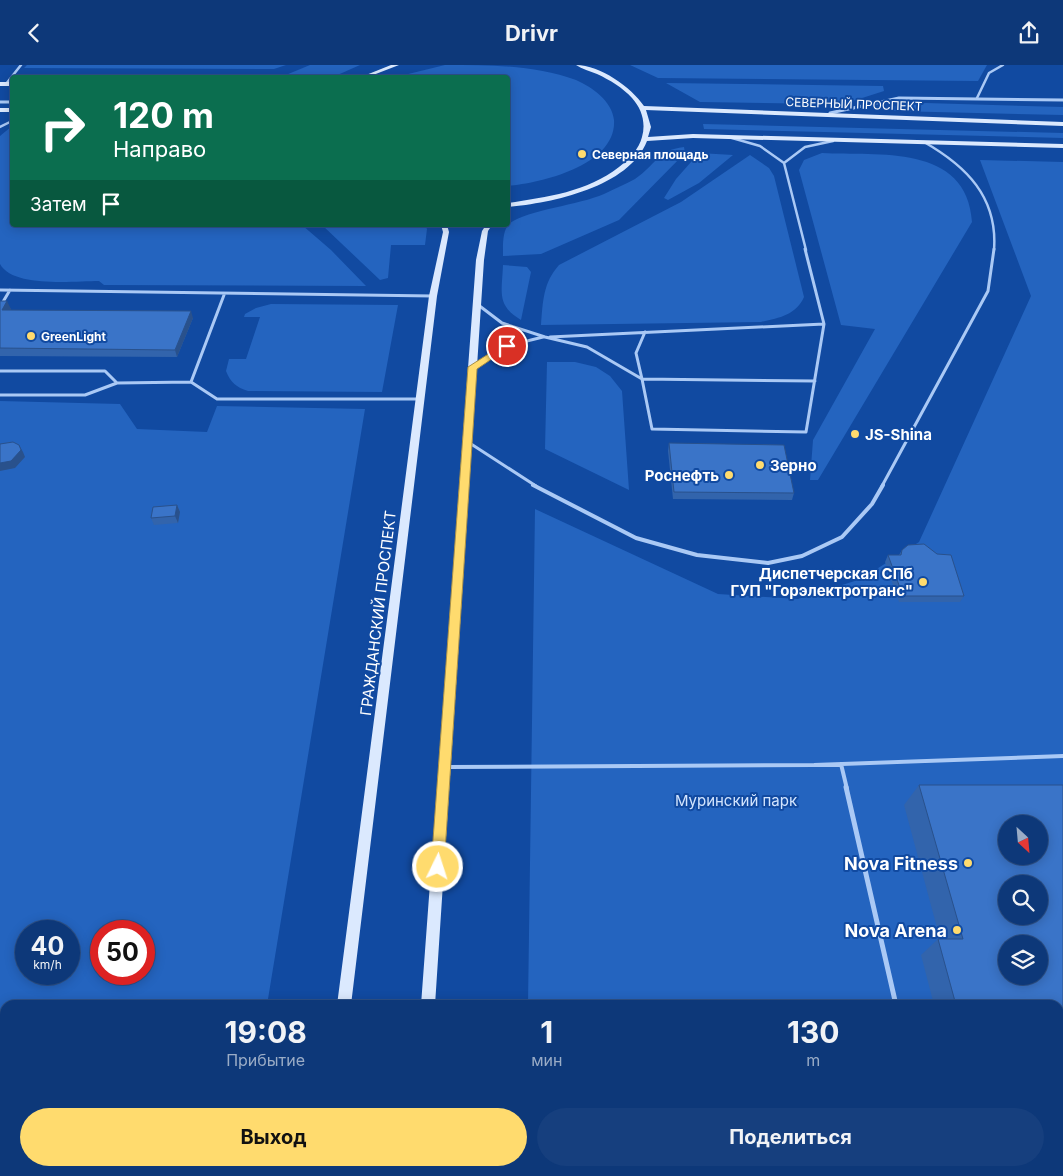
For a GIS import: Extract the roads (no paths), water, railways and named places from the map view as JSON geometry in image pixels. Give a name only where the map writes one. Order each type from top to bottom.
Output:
[{"type":"main road","points":[[369,75],[396,65]]},
{"type":"main road","points":[[510,205],[532,202],[574,192],[609,177],[633,159],[646,139],[648,123],[644,108],[626,88],[599,72],[579,65]]},
{"type":"main road","name":"СЕВЕРНЫЙ ПРОСПЕКТ","points":[[644,108],[830,113],[1063,124]]},
{"type":"main road","points":[[646,139],[729,137],[1063,146]]},
{"type":"main road","points":[[510,211],[532,202]]},
{"type":"main road","name":"ГРАЖДАНСКИЙ ПРОСПЕКТ","points":[[345,1000],[433,296],[446,232],[445,227]]},
{"type":"main road","points":[[428,1000],[480,260],[485,231],[488,227]]},
{"type":"street","points":[[830,113],[899,98],[1063,100]]},
{"type":"lane","points":[[12,75],[21,65]]},
{"type":"lane","points":[[977,98],[989,73],[1003,65]]},
{"type":"lane","points":[[646,332],[636,353],[652,429],[806,432],[824,324],[784,163],[760,146],[729,137]]},
{"type":"lane","points":[[784,163],[805,147],[838,140]]},
{"type":"lane","points":[[467,441],[523,479],[617,530],[636,538],[697,555],[768,563],[802,556],[842,537],[872,504],[988,291],[994,269],[996,249],[990,215],[981,188],[972,175],[955,159],[924,143]]},
{"type":"lane","points":[[0,290],[224,295],[433,296]]},
{"type":"lane","points":[[0,307],[10,290]]},
{"type":"lane","points":[[190,382],[224,295]]},
{"type":"lane","points":[[477,304],[502,323],[545,337],[588,347],[642,379],[815,381]]},
{"type":"lane","points":[[473,367],[507,346],[545,337],[824,324]]},
{"type":"lane","points":[[0,371],[105,371],[117,383]]},
{"type":"lane","points":[[0,395],[85,395],[117,383],[190,382],[217,399],[421,399]]},
{"type":"lane","points":[[444,767],[841,764],[1063,756]]},
{"type":"lane","points":[[841,764],[895,1000]]},
{"type":"place","name":"Северная площадь","points":[[582,154]]},
{"type":"place","name":"GreenLight","points":[[31,336]]},
{"type":"place","name":"JS-Shina","points":[[855,434]]},
{"type":"place","name":"Зерно","points":[[760,465]]},
{"type":"place","name":"Роснефть","points":[[729,475]]},
{"type":"place","name":"Диспетчерская СПб ГУП \"Горэлектротранс\"","points":[[923,582]]},
{"type":"place","name":"Nova Fitness","points":[[968,863]]},
{"type":"place","name":"Nova Arena","points":[[957,930]]},
{"type":"park label","name":"Муринский парк","points":[[736,800]]}]
